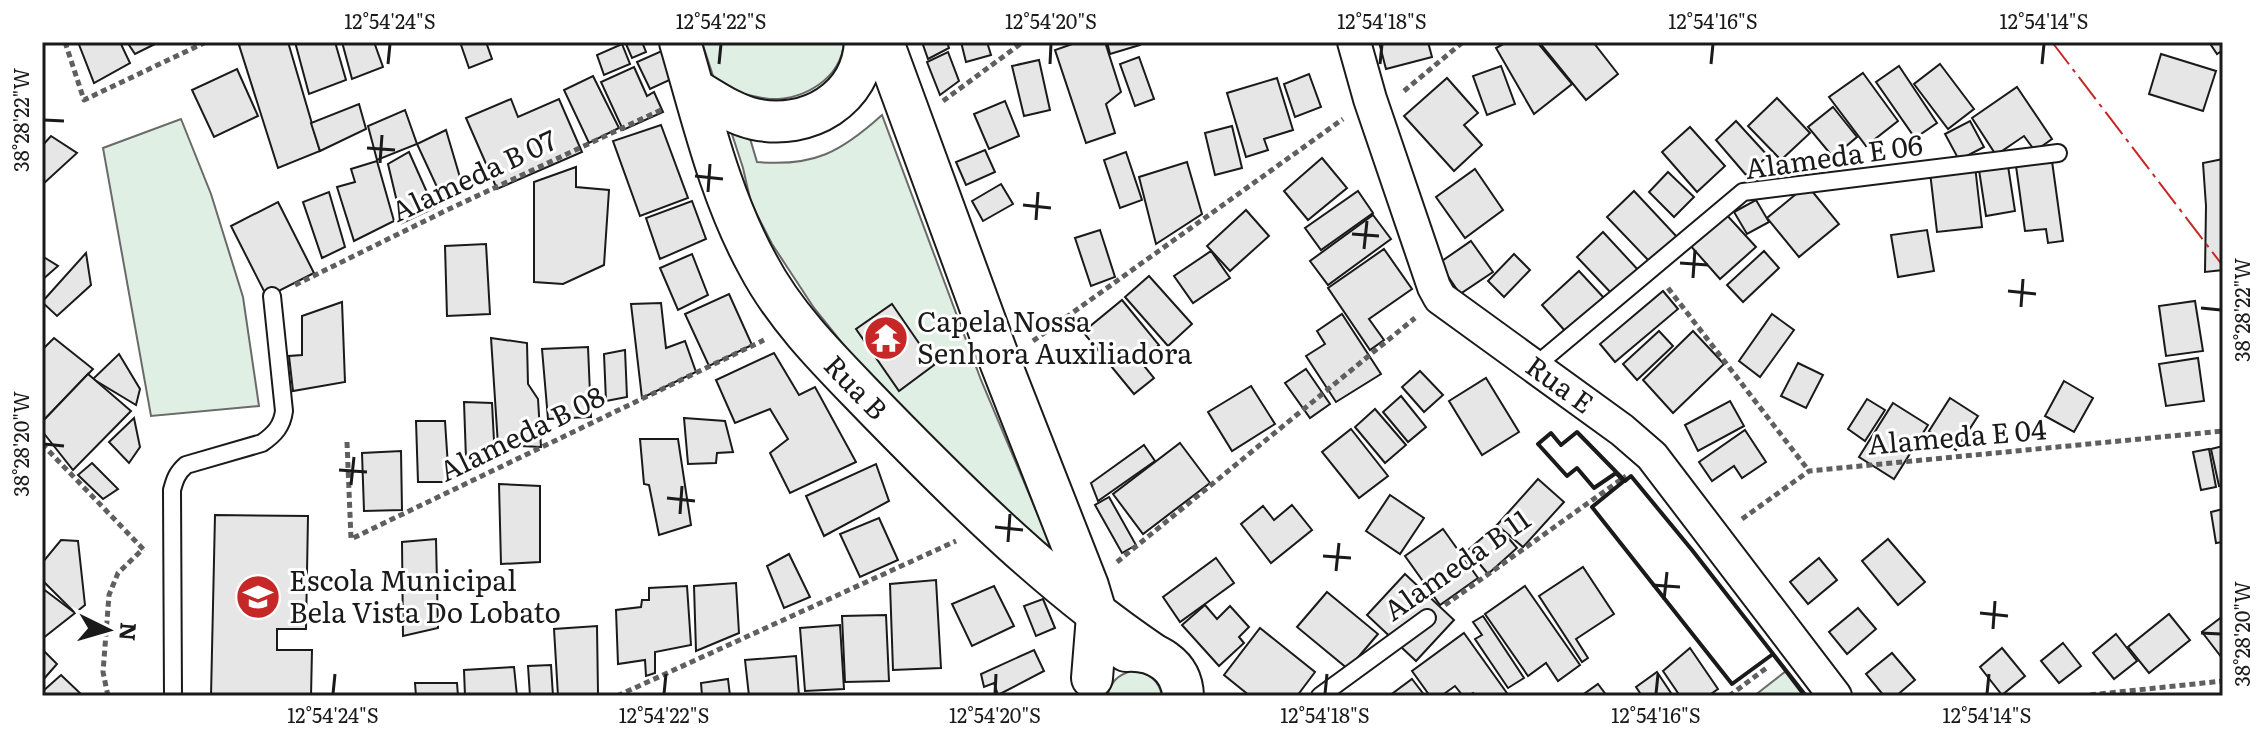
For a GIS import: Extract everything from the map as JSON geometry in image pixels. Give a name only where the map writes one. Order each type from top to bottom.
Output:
[{"type":"street","name":"Rua B","points":[[680,42],[705,132],[743,237],[797,324],[920,454],[1053,579],[1093,601],[1180,680]]},
{"type":"street","points":[[694,92],[756,120],[806,119],[840,99],[853,82],[865,54],[865,42]]},
{"type":"street","points":[[883,42],[1001,364],[1093,601],[1088,690]]},
{"type":"street","points":[[1354,42],[1372,107],[1440,298]]},
{"type":"street","name":"Rua E","points":[[1440,298],[1622,430],[1652,456],[1835,696]]},
{"type":"street","points":[[1088,690],[1100,666],[1125,651],[1139,650],[1180,680]]},
{"type":"lane","name":"Alameda E 06","points":[[1534,367],[1743,192],[2058,153]]},
{"type":"lane","points":[[173,696],[172,490],[178,472],[186,465],[262,443],[282,424],[284,411],[272,296]]},
{"type":"lane","name":"Alameda B 11","points":[[1320,696],[1427,618]]},
{"type":"path","points":[[65,42],[84,100],[206,42]]},
{"type":"path","points":[[913,122],[1023,42]]},
{"type":"path","points":[[1001,364],[1463,42]]},
{"type":"path","name":"Alameda B 07","points":[[272,296],[694,92]]},
{"type":"path","points":[[1653,268],[1809,471]]},
{"type":"path","points":[[1093,601],[1440,298]]},
{"type":"path","name":"Alameda B 08","points":[[347,442],[351,539],[797,324]]},
{"type":"path","name":"Alameda E 04","points":[[1715,538],[1809,471],[2223,431]]},
{"type":"path","points":[[42,444],[172,579]]},
{"type":"path","name":"Alameda B 11","points":[[1427,618],[1624,477]]},
{"type":"path","points":[[617,696],[994,524]]},
{"type":"path","points":[[108,696],[103,672],[109,595],[118,573],[143,549]]},
{"type":"path","points":[[1729,696],[1779,659]]},
{"type":"path","points":[[2080,696],[2223,681]]},
{"type":"green space","points":[[702,42],[844,42],[836,67],[819,85],[808,91],[783,98],[744,94],[741,97],[741,108],[757,162],[795,162],[826,154],[853,139],[882,115],[981,380],[1051,546],[1046,549],[879,389],[814,308],[772,244],[751,203],[743,168]]},
{"type":"green space","points":[[181,119],[211,194],[243,297],[259,406],[151,416],[103,148]]},
{"type":"green space","points":[[1132,671],[1152,678],[1162,696],[1107,696],[1115,680]]},
{"type":"green space","points":[[1786,671],[1805,696],[1754,696]]},
{"type":"building","points":[[78,42],[120,42],[130,63],[94,83]]},
{"type":"building","points":[[127,42],[159,42],[135,54]]},
{"type":"building","points":[[246,42],[288,42],[320,151],[278,168],[239,45]]},
{"type":"building","points":[[295,42],[335,42],[346,80],[309,94]]},
{"type":"building","points":[[342,42],[374,42],[383,67],[352,79]]},
{"type":"building","points":[[460,42],[486,42],[492,59],[469,68]]},
{"type":"building","points":[[642,42],[646,52],[632,58],[626,44]]},
{"type":"building","points":[[922,42],[947,42],[949,48],[928,59]]},
{"type":"building","points":[[961,42],[987,42],[991,55],[966,62]]},
{"type":"building","points":[[1078,42],[1105,42],[1121,92],[1106,104],[1115,133],[1086,143],[1055,50]]},
{"type":"building","points":[[1107,42],[1140,42],[1140,45],[1110,54]]},
{"type":"building","points":[[1379,42],[1428,42],[1432,57],[1386,69]]},
{"type":"building","points":[[1507,42],[1537,42],[1572,84],[1534,114],[1496,48]]},
{"type":"building","points":[[1539,42],[1593,42],[1618,74],[1586,100]]},
{"type":"building","points":[[2209,42],[2223,42],[2223,50],[2217,54]]},
{"type":"building","points":[[622,44],[630,64],[604,75],[597,55]]},
{"type":"building","points":[[664,50],[676,77],[650,89],[637,62]]},
{"type":"building","points":[[948,52],[959,81],[940,95],[927,62]]},
{"type":"building","points":[[2161,54],[2216,71],[2203,111],[2149,94]]},
{"type":"building","points":[[1139,57],[1154,99],[1135,106],[1120,64]]},
{"type":"building","points":[[1039,60],[1050,110],[1024,116],[1012,66]]},
{"type":"building","points":[[1940,64],[1974,109],[1948,129],[1914,84]]},
{"type":"building","points":[[1501,66],[1515,104],[1487,115],[1473,76]]},
{"type":"building","points":[[1899,66],[1937,123],[1915,138],[1876,82]]},
{"type":"building","points":[[634,67],[647,96],[654,92],[663,112],[623,130],[601,82]]},
{"type":"building","points":[[237,69],[258,116],[214,137],[192,90]]},
{"type":"building","points":[[1863,73],[1898,121],[1866,146],[1829,97]]},
{"type":"building","points":[[1309,74],[1321,107],[1295,117],[1284,84]]},
{"type":"building","points":[[593,76],[619,128],[589,143],[564,90]]},
{"type":"building","points":[[1277,78],[1293,130],[1264,139],[1268,150],[1246,157],[1227,93]]},
{"type":"building","points":[[1447,78],[1478,113],[1464,125],[1482,145],[1454,171],[1404,116]]},
{"type":"building","points":[[2017,87],[2052,139],[2035,151],[2024,136],[1996,155],[1972,118]]},
{"type":"building","points":[[1777,98],[1810,133],[1781,160],[1748,126]]},
{"type":"building","points":[[511,99],[518,117],[559,99],[582,152],[497,189],[466,118]]},
{"type":"building","points":[[1005,101],[1019,136],[989,149],[974,114]]},
{"type":"building","points":[[359,104],[366,129],[320,151],[311,123]]},
{"type":"building","points":[[1833,107],[1857,137],[1833,157],[1808,127]]},
{"type":"building","points":[[405,110],[417,144],[377,160],[368,126]]},
{"type":"building","points":[[1736,121],[1768,156],[1746,175],[1716,140]]},
{"type":"building","points":[[1970,121],[1984,147],[1959,160],[1945,134]]},
{"type":"building","points":[[661,125],[688,198],[640,216],[613,141]]},
{"type":"building","points":[[1232,126],[1242,168],[1215,175],[1205,133]]},
{"type":"building","points":[[1690,127],[1725,166],[1697,192],[1662,152]]},
{"type":"building","points":[[446,130],[464,191],[443,200],[417,144]]},
{"type":"building","points":[[51,136],[77,153],[42,185],[42,146]]},
{"type":"building","points":[[985,150],[995,172],[966,185],[956,162]]},
{"type":"building","points":[[409,152],[434,208],[402,223],[388,164]]},
{"type":"building","points":[[1126,152],[1142,200],[1120,208],[1104,160]]},
{"type":"building","points":[[1322,158],[1347,188],[1308,220],[1284,191]]},
{"type":"building","points":[[2223,159],[2223,270],[2205,272],[2203,163]]},
{"type":"building","points":[[377,161],[394,221],[354,241],[337,187],[355,182],[351,169]]},
{"type":"building","points":[[2052,161],[2063,241],[2048,243],[2046,229],[2025,231],[2016,166]]},
{"type":"building","points":[[1187,162],[1202,214],[1156,244],[1139,177]]},
{"type":"building","points":[[1975,166],[1982,227],[1937,232],[1930,172]]},
{"type":"building","points":[[2008,166],[2015,211],[1986,216],[1979,170]]},
{"type":"building","points":[[576,167],[576,187],[609,190],[604,265],[563,284],[534,282],[534,182]]},
{"type":"building","points":[[1475,169],[1503,210],[1465,238],[1436,197]]},
{"type":"building","points":[[1668,172],[1694,197],[1674,217],[1649,192]]},
{"type":"building","points":[[1001,184],[1013,204],[983,221],[972,201]]},
{"type":"building","points":[[1807,185],[1839,224],[1799,257],[1767,218]]},
{"type":"building","points":[[1358,191],[1373,213],[1321,250],[1305,228]]},
{"type":"building","points":[[1634,191],[1677,237],[1650,262],[1607,217]]},
{"type":"building","points":[[329,192],[345,247],[322,258],[303,202]]},
{"type":"building","points":[[1756,200],[1769,222],[1747,234],[1734,212]]},
{"type":"building","points":[[692,201],[706,239],[660,259],[646,218]]},
{"type":"building","points":[[278,202],[314,273],[267,297],[231,226]]},
{"type":"building","points":[[1246,210],[1269,236],[1230,271],[1207,246]]},
{"type":"building","points":[[1724,212],[1756,247],[1720,279],[1689,244]]},
{"type":"building","points":[[1373,215],[1391,239],[1328,285],[1310,261]]},
{"type":"building","points":[[1100,230],[1115,277],[1091,286],[1075,238]]},
{"type":"building","points":[[1927,230],[1934,271],[1898,277],[1891,235]]},
{"type":"building","points":[[1603,232],[1640,272],[1614,296],[1577,257]]},
{"type":"building","points":[[1471,241],[1493,272],[1460,294],[1439,263]]},
{"type":"building","points":[[486,244],[490,314],[447,316],[445,246]]},
{"type":"building","points":[[1384,249],[1412,289],[1369,319],[1384,340],[1370,350],[1328,288]]},
{"type":"building","points":[[1211,251],[1230,278],[1193,303],[1174,276]]},
{"type":"building","points":[[1764,251],[1779,268],[1743,302],[1727,285]]},
{"type":"building","points":[[86,253],[91,285],[57,316],[42,302]]},
{"type":"building","points":[[692,254],[708,295],[678,310],[660,268]]},
{"type":"building","points":[[1514,254],[1530,270],[1504,297],[1488,281]]},
{"type":"building","points":[[42,256],[58,266],[42,280]]},
{"type":"building","points":[[1579,271],[1604,298],[1566,332],[1542,305]]},
{"type":"building","points":[[1149,276],[1192,324],[1168,346],[1125,297]]},
{"type":"building","points":[[1663,291],[1678,309],[1615,362],[1600,344]]},
{"type":"building","points":[[729,294],[752,345],[709,366],[685,314]]},
{"type":"building","points":[[1122,300],[1159,345],[1140,361],[1154,378],[1134,394],[1083,332]]},
{"type":"building","points":[[2195,301],[2203,351],[2166,356],[2159,306]]},
{"type":"building","points":[[342,302],[345,382],[293,391],[289,356],[302,355],[302,316]]},
{"type":"building","points":[[661,303],[666,348],[685,341],[696,372],[642,398],[631,304]]},
{"type":"building","name":"Capela Nossa Senhora Auxiliadora","points":[[892,304],[934,365],[899,391],[856,329]]},
{"type":"building","points":[[1342,314],[1381,374],[1336,402],[1306,356],[1325,344],[1317,331]]},
{"type":"building","points":[[1772,314],[1794,330],[1760,377],[1739,361]]},
{"type":"building","points":[[1659,331],[1673,346],[1637,380],[1623,364]]},
{"type":"building","points":[[1693,331],[1724,364],[1673,413],[1643,380]]},
{"type":"building","points":[[54,338],[93,369],[42,422],[42,350]]},
{"type":"building","points":[[491,338],[527,343],[528,384],[538,399],[541,447],[498,445]]},
{"type":"building","points":[[588,347],[591,417],[548,419],[542,349]]},
{"type":"building","points":[[625,350],[627,397],[606,401],[604,354]]},
{"type":"building","points":[[774,353],[799,395],[815,387],[856,462],[790,493],[770,453],[788,439],[770,409],[735,423],[716,380]]},
{"type":"building","points":[[119,354],[140,389],[136,405],[93,379]]},
{"type":"building","points":[[2198,358],[2204,401],[2166,406],[2159,364]]},
{"type":"building","points":[[1798,363],[1823,375],[1806,408],[1781,396]]},
{"type":"building","points":[[1306,369],[1330,404],[1310,418],[1285,383]]},
{"type":"building","points":[[1420,371],[1443,395],[1424,412],[1402,387]]},
{"type":"building","points":[[88,374],[131,411],[73,470],[42,431],[42,422]]},
{"type":"building","points":[[1486,378],[1519,432],[1482,455],[1449,401]]},
{"type":"building","points":[[2064,381],[2093,398],[2074,432],[2045,416]]},
{"type":"building","points":[[1251,386],[1275,424],[1232,451],[1208,412]]},
{"type":"building","points":[[1401,396],[1426,427],[1408,442],[1383,412]]},
{"type":"building","points":[[1950,398],[1978,416],[1956,450],[1929,431]]},
{"type":"building","points":[[1867,399],[1885,410],[1865,441],[1848,429]]},
{"type":"building","points":[[1730,401],[1744,426],[1698,451],[1685,425]]},
{"type":"building","points":[[464,402],[492,403],[495,460],[466,459]]},
{"type":"building","points":[[1893,403],[1928,425],[1894,479],[1859,457]]},
{"type":"building","points":[[1375,409],[1406,445],[1385,463],[1355,427]]},
{"type":"building","points":[[134,418],[140,447],[129,463],[109,442]]},
{"type":"building","points":[[684,418],[725,421],[733,452],[717,453],[716,463],[688,464]]},
{"type":"building","points":[[416,421],[445,421],[449,482],[418,482]]},
{"type":"building","points":[[1351,429],[1388,476],[1359,498],[1322,452]]},
{"type":"building","points":[[1745,430],[1766,462],[1742,478],[1734,466],[1712,481],[1699,462]]},
{"type":"building","points":[[640,439],[678,439],[691,525],[659,535],[649,485],[644,484]]},
{"type":"building","points":[[1180,443],[1210,483],[1143,534],[1113,494]]},
{"type":"building","points":[[1144,445],[1155,461],[1098,501],[1091,483]]},
{"type":"building","points":[[2223,446],[2223,485],[2219,486],[2211,449]]},
{"type":"building","points":[[2209,449],[2216,487],[2201,490],[2193,452]]},
{"type":"building","points":[[401,451],[402,510],[364,511],[362,453]]},
{"type":"building","points":[[92,463],[118,489],[103,499],[78,475]]},
{"type":"building","points":[[876,464],[889,501],[824,536],[806,496]]},
{"type":"building","points":[[1538,479],[1564,502],[1523,547],[1497,525]]},
{"type":"building","points":[[499,484],[540,486],[540,562],[501,564]]},
{"type":"building","points":[[1390,495],[1424,518],[1400,554],[1366,531]]},
{"type":"building","points":[[1109,497],[1136,545],[1122,553],[1095,505]]},
{"type":"building","points":[[1292,505],[1312,530],[1271,563],[1241,524],[1263,506],[1274,520]]},
{"type":"building","points":[[2223,509],[2223,542],[2216,543],[2211,512]]},
{"type":"building","name":"Escola Municipal Bela Vista Do Lobato","points":[[215,515],[308,516],[306,629],[277,629],[277,650],[312,650],[311,696],[211,696]]},
{"type":"building","points":[[879,518],[898,560],[860,577],[840,534]]},
{"type":"building","points":[[1497,525],[1517,548],[1488,574],[1468,550]]},
{"type":"building","points":[[1443,529],[1478,578],[1440,605],[1405,556]]},
{"type":"building","points":[[436,539],[438,628],[403,636],[402,542]]},
{"type":"building","points":[[1888,539],[1925,582],[1898,605],[1862,561]]},
{"type":"building","points":[[61,540],[78,541],[85,605],[75,613],[42,580],[42,563]]},
{"type":"building","points":[[789,554],[810,597],[784,608],[767,566]]},
{"type":"building","points":[[1216,558],[1234,583],[1180,622],[1163,597]]},
{"type":"building","points":[[1819,558],[1837,580],[1808,604],[1790,582]]},
{"type":"building","points":[[1583,567],[1614,614],[1576,639],[1588,658],[1582,662],[1539,596]]},
{"type":"building","points":[[1405,574],[1454,620],[1416,661],[1367,615]]},
{"type":"building","points":[[936,580],[941,668],[893,670],[890,584]]},
{"type":"building","points":[[736,583],[739,633],[696,651],[694,586]]},
{"type":"building","points":[[687,586],[691,645],[655,652],[655,673],[646,676],[645,660],[618,664],[616,610],[641,607],[642,600],[649,600],[649,588]]},
{"type":"building","points":[[994,586],[1014,626],[972,646],[952,604]]},
{"type":"building","points":[[1525,586],[1580,665],[1558,681],[1546,663],[1528,676],[1485,614]]},
{"type":"building","points":[[42,588],[75,613],[42,639]]},
{"type":"building","points":[[1327,592],[1378,634],[1348,669],[1297,627]]},
{"type":"building","points":[[1043,599],[1055,628],[1036,636],[1024,606]]},
{"type":"building","points":[[1205,605],[1217,619],[1230,606],[1249,627],[1239,637],[1244,643],[1219,666],[1182,625]]},
{"type":"building","points":[[1858,608],[1876,629],[1847,654],[1829,632]]},
{"type":"building","points":[[2169,614],[2190,640],[2149,673],[2128,647]]},
{"type":"building","points":[[886,615],[889,681],[845,682],[842,616]]},
{"type":"building","points":[[1483,616],[1524,678],[1508,688],[1475,639],[1482,635],[1473,622]]},
{"type":"building","points":[[2223,616],[2223,657],[2222,658],[2202,632]]},
{"type":"building","points":[[840,625],[844,689],[805,691],[800,628]]},
{"type":"building","points":[[597,626],[598,694],[558,696],[554,629]]},
{"type":"building","points":[[1260,628],[1315,672],[1297,696],[1250,696],[1224,675]]},
{"type":"building","points":[[1464,633],[1509,696],[1477,696],[1473,693],[1463,696],[1455,686],[1441,696],[1430,696],[1412,671]]},
{"type":"building","points":[[2116,634],[2137,661],[2114,679],[2093,653]]},
{"type":"building","points":[[2063,643],[2081,666],[2059,683],[2041,661]]},
{"type":"building","points":[[1690,648],[1718,689],[1708,696],[1680,696],[1663,671]]},
{"type":"building","points":[[2002,648],[2025,676],[2002,695],[1980,667]]},
{"type":"building","points":[[42,649],[57,664],[42,681]]},
{"type":"building","points":[[1034,650],[1044,671],[998,695],[994,683],[984,687],[981,674]]},
{"type":"building","points":[[1892,653],[1915,680],[1896,696],[1884,696],[1866,674]]},
{"type":"building","points":[[796,656],[799,696],[749,696],[745,660]]},
{"type":"building","points":[[551,665],[553,696],[530,696],[528,666]]},
{"type":"building","points":[[514,667],[517,696],[465,696],[464,670]]},
{"type":"building","points":[[1657,672],[1673,696],[1642,696],[1636,687]]},
{"type":"building","points":[[61,675],[81,694],[42,696],[42,692]]},
{"type":"building","points":[[728,679],[730,696],[702,696],[701,683]]},
{"type":"building","points":[[1412,679],[1425,696],[1389,696]]},
{"type":"building","points":[[415,683],[457,683],[458,696],[416,696]]},
{"type":"building","points":[[1598,684],[1607,696],[1581,696]]},
{"type":"wall","points":[[1805,696],[1773,654],[1732,684],[1592,507],[1624,481],[1616,473],[1594,488],[1577,468],[1567,476],[1538,444],[1551,433],[1561,445],[1577,432],[1625,481],[1631,476],[1692,550],[1806,696]]},
{"type":"power","points":[[2052,42],[2223,266]]},
{"type":"place","name":"Capela Nossa Senhora Auxiliadora","points":[[886,338]]},
{"type":"place","name":"Escola Municipal Bela Vista Do Lobato","points":[[258,597]]}]
